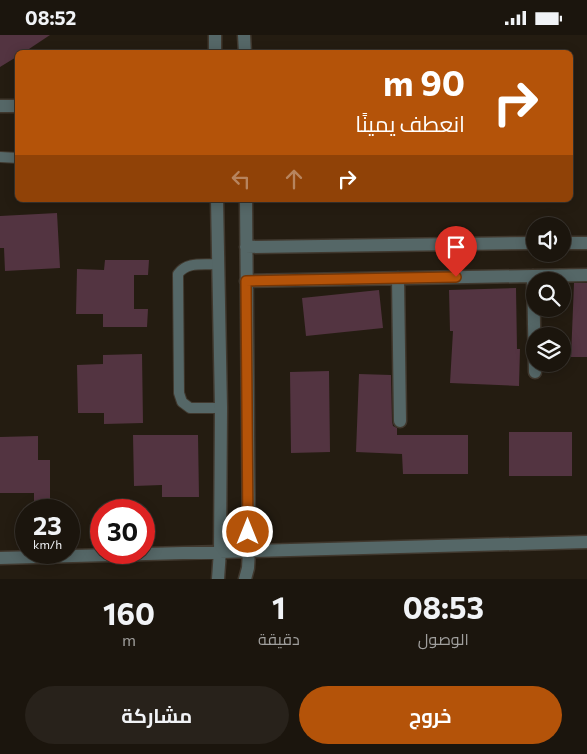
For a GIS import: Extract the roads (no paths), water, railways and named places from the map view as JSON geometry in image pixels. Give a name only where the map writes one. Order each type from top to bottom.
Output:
[{"type":"street","points":[[215,35],[215,50]]},
{"type":"street","points":[[244,35],[245,50]]},
{"type":"street","points":[[0,106],[15,106]]},
{"type":"street","points":[[217,202],[221,408],[220,551],[218,579]]},
{"type":"street","points":[[245,579],[248,568],[246,202]]},
{"type":"street","points":[[246,247],[526,243]]},
{"type":"street","points":[[571,243],[587,243]]},
{"type":"street","points":[[571,275],[587,275]]},
{"type":"street","points":[[246,281],[526,276]]},
{"type":"street","points":[[398,278],[400,421]]},
{"type":"street","points":[[0,558],[587,542]]},
{"type":"lane","points":[[0,157],[15,158]]},
{"type":"lane","points":[[218,264],[189,265],[182,268],[178,275],[179,393],[182,403],[190,408],[221,408]]}]
